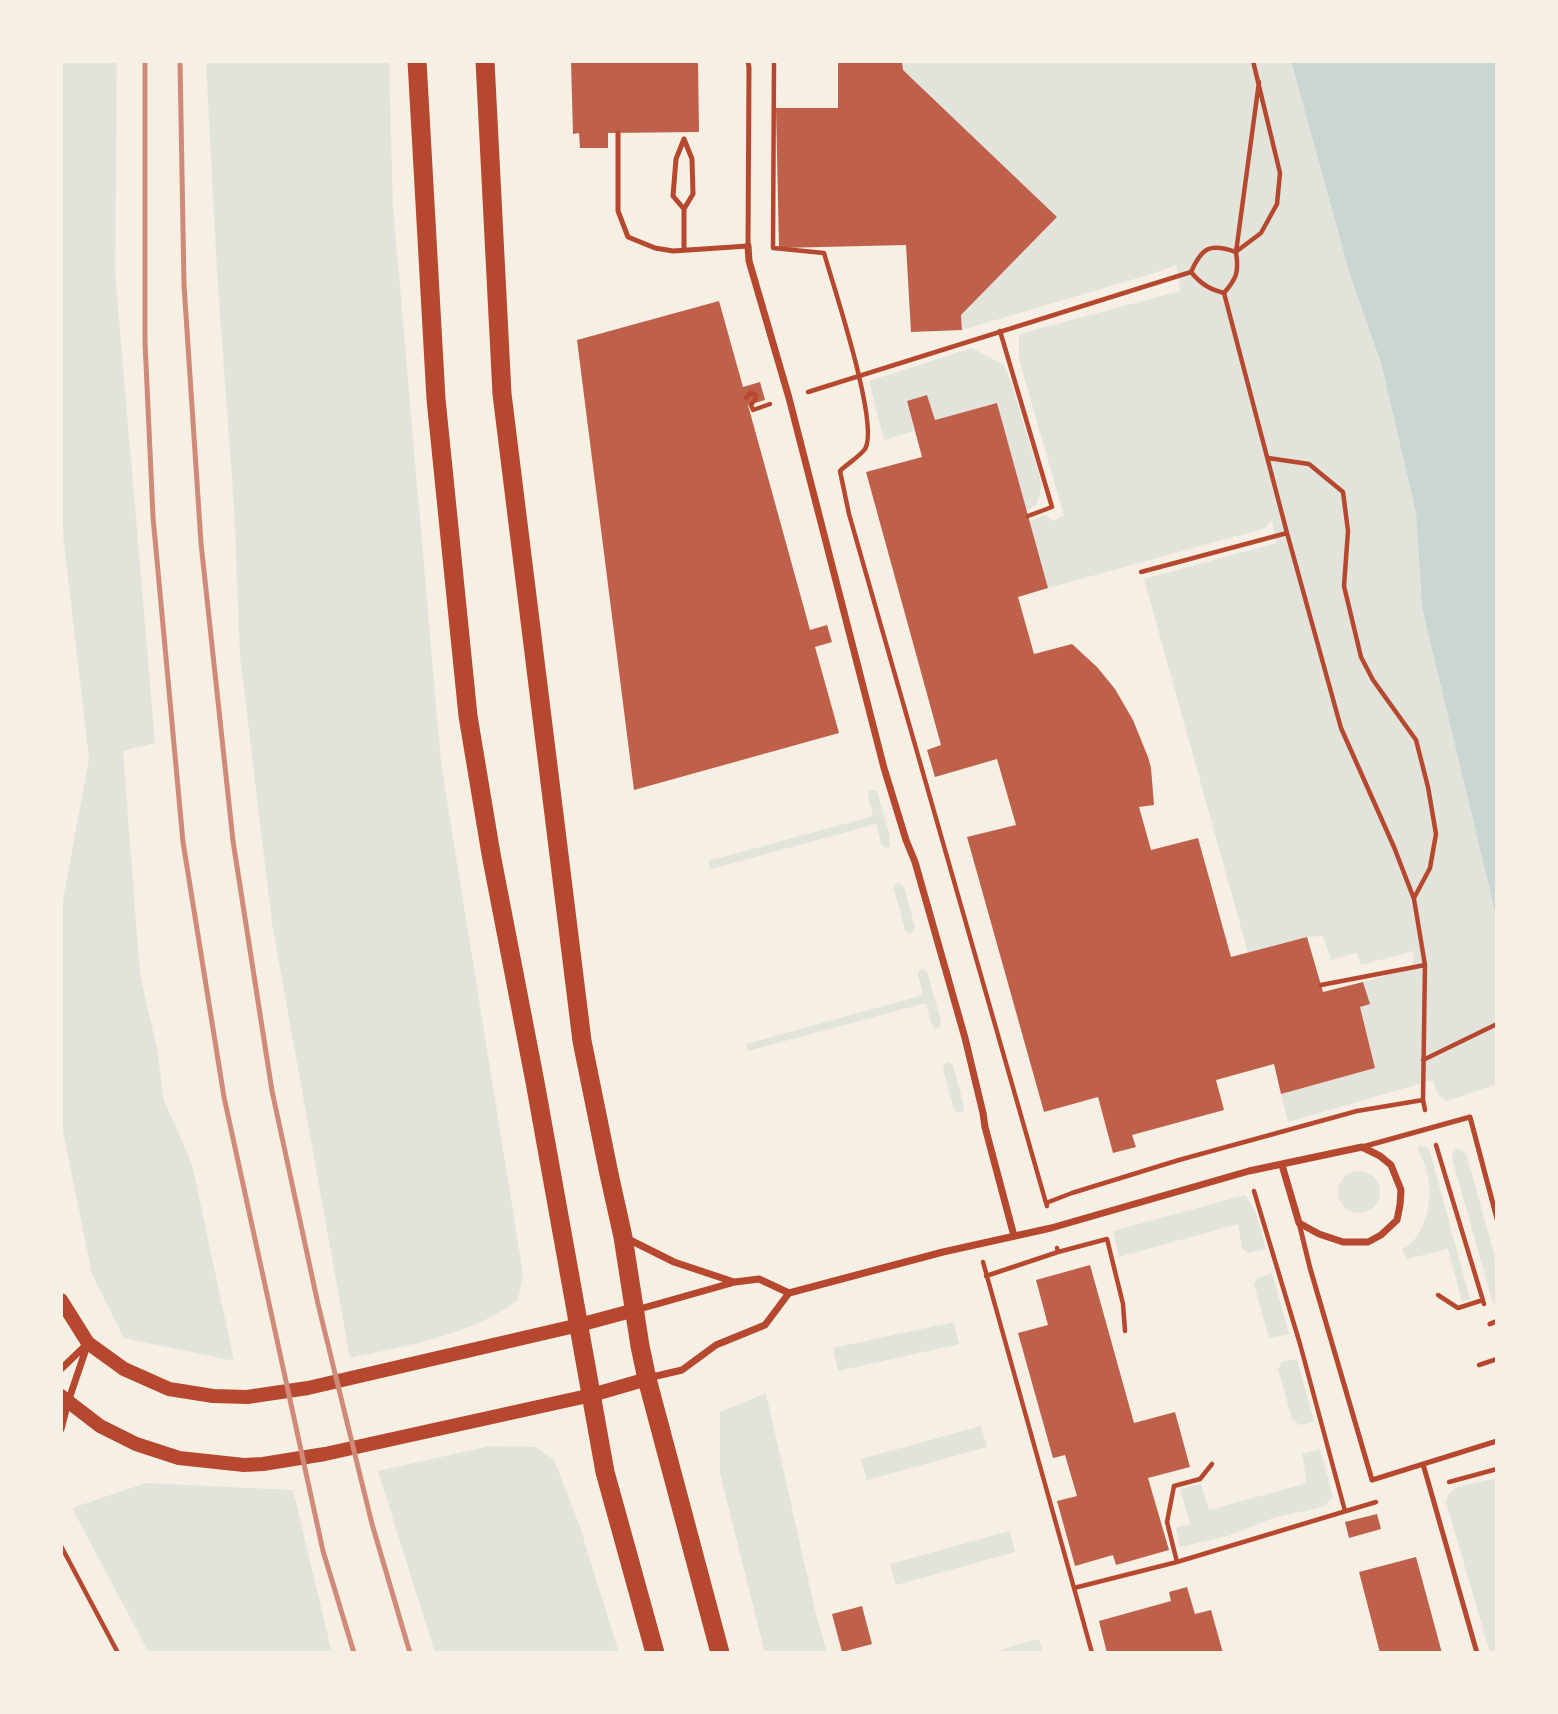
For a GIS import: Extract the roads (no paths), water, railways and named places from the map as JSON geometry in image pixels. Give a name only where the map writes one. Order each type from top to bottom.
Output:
[{"type":"highway","points":[[417,61],[436,399],[468,716],[605,1472],[655,1653]]},
{"type":"highway","points":[[485,61],[502,394],[582,1041],[623,1237],[647,1379],[720,1653]]},
{"type":"main road","points":[[61,1300],[88,1343],[124,1369],[169,1389],[213,1396],[247,1397],[309,1388],[635,1310]]},
{"type":"main road","points":[[64,1399],[100,1426],[136,1444],[179,1458],[244,1465],[325,1454],[592,1395],[647,1379]]},
{"type":"street","points":[[748,246],[749,261],[789,398],[884,768],[915,862],[965,1038],[1014,1236]]},
{"type":"street","points":[[647,1379],[682,1370],[716,1345],[765,1325],[789,1293],[943,1252],[1051,1228],[1249,1171],[1362,1147],[1391,1165],[1401,1190],[1397,1220],[1381,1236],[1368,1242],[1343,1242],[1319,1234],[1299,1223],[1282,1165]]},
{"type":"street","points":[[623,1237],[674,1262],[735,1283]]},
{"type":"street","points":[[635,1310],[759,1279],[789,1293]]},
{"type":"street","points":[[61,1369],[88,1343]]},
{"type":"street","points":[[61,1429],[64,1399],[88,1343]]},
{"type":"lane","points":[[618,133],[618,211],[628,237],[654,248],[673,251],[748,246],[748,61]]},
{"type":"lane","points":[[684,209],[673,195],[673,190],[676,159],[684,139],[692,159],[693,194],[684,209],[684,250]]},
{"type":"lane","points":[[1362,1147],[1469,1116],[1497,1219]]},
{"type":"lane","points":[[1299,1223],[1372,1480],[1497,1441]]},
{"type":"lane","points":[[1423,1464],[1477,1653]]},
{"type":"railway","points":[[145,61],[145,342],[153,517],[183,842],[224,1097],[323,1551],[354,1653]]},
{"type":"railway","points":[[180,61],[184,285],[201,543],[233,841],[272,1091],[318,1304],[372,1524],[410,1653]]}]
